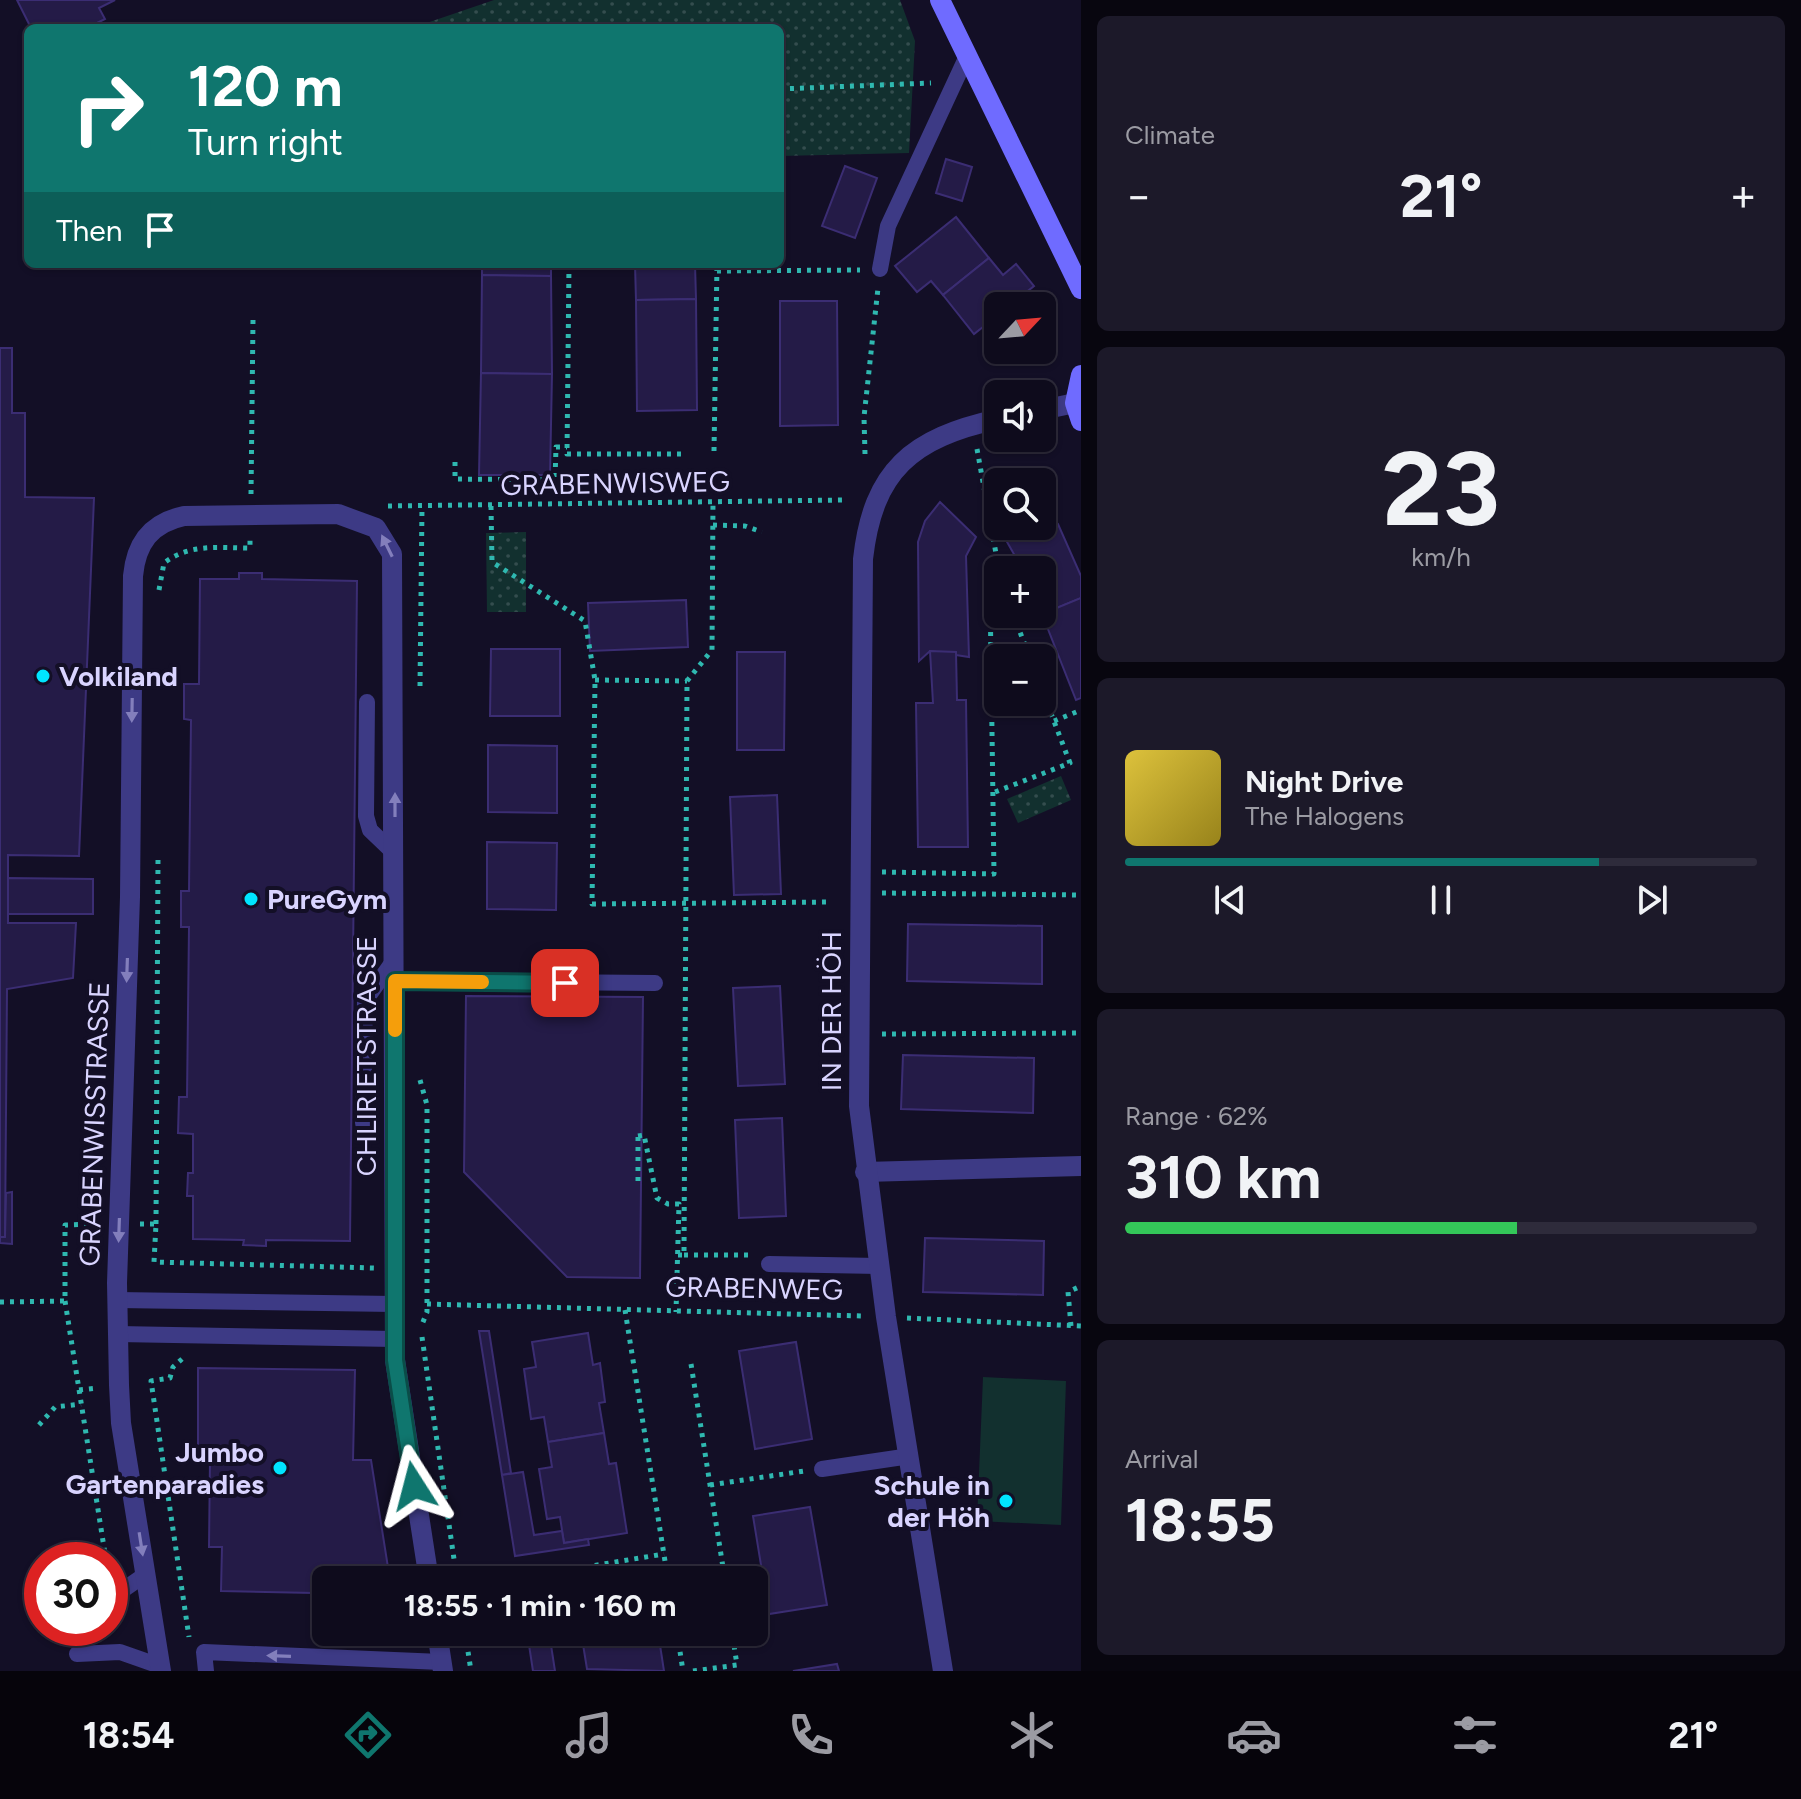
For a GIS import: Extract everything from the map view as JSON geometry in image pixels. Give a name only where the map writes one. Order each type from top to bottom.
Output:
[{"type":"main road","points":[[940,0],[1081,289]]},
{"type":"main road","points":[[1078,412],[1081,375]]},
{"type":"street","points":[[1056,411],[1078,412]]},
{"type":"street","name":"IN DER HÖH","points":[[943,1671],[886,1317],[865,1172],[857,1086],[863,559],[873,504],[883,482],[905,458],[940,438],[984,422]]},
{"type":"street","name":"CHLIRIETSTRASSE","points":[[133,576],[135,556],[153,527],[184,516],[338,514],[356,517],[376,528],[392,554],[395,573],[394,1339],[427,1566]]},
{"type":"street","name":"GRABENWISSTRASSE","points":[[133,576],[130,897],[117,1300],[121,1423],[160,1669]]},
{"type":"street","points":[[865,1172],[1081,1166]]},
{"type":"street","points":[[439,1646],[442,1667]]},
{"type":"lane","points":[[880,269],[888,226],[966,58]]},
{"type":"lane","points":[[367,702],[366,816],[370,830],[394,853]]},
{"type":"lane","points":[[363,1123],[365,1001],[394,960]]},
{"type":"lane","points":[[395,981],[655,983]]},
{"type":"lane","points":[[769,1264],[879,1266]]},
{"type":"lane","points":[[117,1300],[394,1304]]},
{"type":"lane","points":[[118,1334],[394,1339]]},
{"type":"lane","points":[[822,1469],[910,1456]]},
{"type":"lane","points":[[128,1586],[146,1574]]},
{"type":"lane","points":[[77,1654],[120,1652],[160,1669]]},
{"type":"lane","points":[[206,1671],[204,1652],[442,1667]]},
{"type":"path","points":[[784,89],[954,82]]},
{"type":"path","points":[[569,268],[567,454],[686,454]]},
{"type":"path","points":[[714,451],[717,268],[880,269],[864,417],[865,454]]},
{"type":"path","points":[[251,494],[253,319]]},
{"type":"path","points":[[973,425],[996,556]]},
{"type":"path","points":[[455,462],[455,479],[555,480],[556,447],[567,447]]},
{"type":"path","name":"GRABENWISWEG","points":[[388,506],[843,500]]},
{"type":"path","points":[[676,1312],[681,1255],[687,681],[712,650],[713,501]]},
{"type":"path","points":[[491,506],[492,562],[585,621],[595,680],[592,904],[831,902]]},
{"type":"path","points":[[419,697],[422,507]]},
{"type":"path","points":[[713,525],[745,526],[762,532]]},
{"type":"path","points":[[159,606],[164,563],[188,548],[250,548],[250,536]]},
{"type":"path","points":[[860,872],[994,874],[991,628]]},
{"type":"path","points":[[595,680],[687,681]]},
{"type":"path","points":[[1054,721],[1081,710]]},
{"type":"path","points":[[995,792],[1070,763],[1052,716]]},
{"type":"path","points":[[158,844],[154,1262],[427,1270]]},
{"type":"path","points":[[859,893],[1081,895]]},
{"type":"path","points":[[858,1034],[1081,1033]]},
{"type":"path","points":[[419,1076],[427,1105],[427,1304],[420,1326],[455,1566]]},
{"type":"path","points":[[638,1181],[638,1136],[644,1135],[657,1198],[668,1204],[679,1204],[681,1255]]},
{"type":"path","points":[[103,1542],[65,1301],[65,1225],[156,1224]]},
{"type":"path","points":[[681,1255],[764,1256],[769,1264]]},
{"type":"path","points":[[1071,1326],[1068,1292],[1081,1286]]},
{"type":"path","points":[[0,1302],[65,1301]]},
{"type":"path","name":"GRABENWEG","points":[[427,1304],[886,1317],[1081,1326]]},
{"type":"path","points":[[625,1310],[666,1566]]},
{"type":"path","points":[[190,1640],[151,1381],[170,1378],[181,1359],[195,1359]]},
{"type":"path","points":[[691,1364],[723,1566]]},
{"type":"path","points":[[39,1425],[55,1407],[81,1404]]},
{"type":"path","points":[[710,1485],[822,1469]]},
{"type":"path","points":[[591,1566],[664,1554]]},
{"type":"path","points":[[467,1646],[471,1671]]},
{"type":"path","points":[[679,1646],[683,1671]]},
{"type":"path","points":[[693,1671],[737,1665],[734,1646]]},
{"type":"green space","points":[[494,0],[900,0],[915,41],[909,153],[784,156],[784,24],[424,24]]},
{"type":"green space","points":[[526,532],[526,612],[487,612],[486,533]]},
{"type":"green space","points":[[1061,776],[1071,800],[1018,823],[1007,799]]},
{"type":"green space","points":[[983,1377],[1066,1381],[1061,1525],[977,1521]]},
{"type":"building","points":[[17,0],[115,0],[99,8],[105,19],[95,24],[29,24]]},
{"type":"building","points":[[946,159],[972,167],[962,201],[936,193]]},
{"type":"building","points":[[845,166],[877,178],[855,238],[822,226]]},
{"type":"building","points":[[956,217],[989,258],[943,295],[931,281],[917,292],[895,266]]},
{"type":"building","points":[[989,258],[1003,275],[1016,264],[1034,286],[1026,292],[984,292],[984,326],[974,334],[943,295]]},
{"type":"building","points":[[482,268],[551,268],[551,276],[482,275]]},
{"type":"building","points":[[635,268],[695,268],[696,299],[636,300]]},
{"type":"building","points":[[482,275],[551,276],[552,374],[481,373]]},
{"type":"building","points":[[696,299],[697,410],[637,411],[636,300]]},
{"type":"building","points":[[780,301],[837,301],[838,425],[780,426]]},
{"type":"building","name":"Volkiland","points":[[0,348],[12,348],[12,413],[25,413],[25,497],[94,498],[79,856],[8,855],[8,923],[76,923],[73,978],[7,989],[5,1237],[0,1237]]},
{"type":"building","points":[[481,373],[552,374],[550,475],[479,475]]},
{"type":"building","points":[[940,502],[976,537],[966,556],[969,657],[930,651],[919,661],[918,542],[925,521]]},
{"type":"building","points":[[1056,522],[1081,576],[1081,598],[1056,608],[1056,556],[1015,556],[1006,540],[1056,540]]},
{"type":"building","points":[[239,573],[262,573],[262,579],[357,581],[350,1241],[266,1240],[266,1246],[243,1245],[244,1240],[193,1239],[193,1196],[187,1196],[188,1173],[193,1173],[193,1134],[178,1133],[179,1097],[187,1097],[189,927],[181,927],[181,891],[189,891],[191,720],[184,719],[184,684],[199,684],[200,579],[239,579]]},
{"type":"building","points":[[1081,598],[1081,698],[1076,700],[1048,628],[1056,628],[1056,608]]},
{"type":"building","points":[[686,600],[688,647],[590,651],[588,603]]},
{"type":"building","points":[[491,649],[560,649],[560,716],[490,716]]},
{"type":"building","points":[[930,651],[956,652],[957,700],[966,700],[968,847],[918,847],[916,703],[933,703]]},
{"type":"building","points":[[737,652],[785,652],[784,750],[737,750]]},
{"type":"building","points":[[488,745],[557,746],[557,813],[488,812]]},
{"type":"building","points":[[777,795],[781,894],[734,895],[730,797]]},
{"type":"building","points":[[487,842],[557,843],[556,910],[487,909]]},
{"type":"building","points":[[8,878],[93,879],[93,914],[8,914]]},
{"type":"building","points":[[908,924],[1042,926],[1042,984],[907,981]]},
{"type":"building","points":[[780,986],[785,1084],[738,1086],[733,988]]},
{"type":"building","points":[[466,996],[643,997],[640,1278],[567,1277],[464,1172]]},
{"type":"building","points":[[903,1055],[1034,1058],[1033,1113],[901,1109]]},
{"type":"building","points":[[782,1118],[786,1216],[739,1218],[735,1120]]},
{"type":"building","points":[[12,1192],[12,1244],[0,1243],[0,1237],[5,1237],[6,1193]]},
{"type":"building","points":[[925,1238],[1044,1241],[1043,1295],[923,1292]]},
{"type":"building","points":[[479,1331],[489,1331],[511,1473],[502,1475]]},
{"type":"building","points":[[588,1333],[593,1365],[600,1363],[605,1402],[599,1403],[604,1433],[548,1442],[544,1417],[531,1419],[524,1369],[536,1367],[532,1342]]},
{"type":"building","points":[[796,1342],[812,1439],[755,1449],[739,1351]]},
{"type":"building","points":[[198,1368],[355,1370],[353,1460],[371,1460],[388,1566],[312,1566],[312,1593],[221,1591],[222,1547],[209,1547],[210,1458],[198,1458]]},
{"type":"building","points":[[604,1433],[609,1464],[616,1463],[627,1533],[564,1543],[560,1517],[547,1519],[539,1469],[552,1467],[548,1442]]},
{"type":"building","points":[[523,1472],[534,1535],[562,1531],[564,1543],[588,1539],[589,1545],[515,1556],[502,1475]]},
{"type":"building","points":[[810,1507],[827,1605],[769,1614],[768,1566],[761,1566],[753,1516]]},
{"type":"building","points":[[529,1646],[551,1646],[555,1671],[533,1671]]},
{"type":"building","points":[[583,1646],[660,1646],[664,1671],[587,1669]]},
{"type":"building","points":[[837,1664],[839,1671],[793,1671]]},
{"type":"slow traffic","points":[[395,1030],[395,981],[482,982]]},
{"type":"place","name":"Volkiland","points":[[43,676]]},
{"type":"place","name":"PureGym","points":[[251,899]]},
{"type":"place","name":"Jumbo Gartenparadies","points":[[280,1468]]},
{"type":"place","name":"Schule in der Höh","points":[[1006,1501]]},
{"type":"route","points":[[414,1486],[395,1360],[395,981],[565,983]]}]
